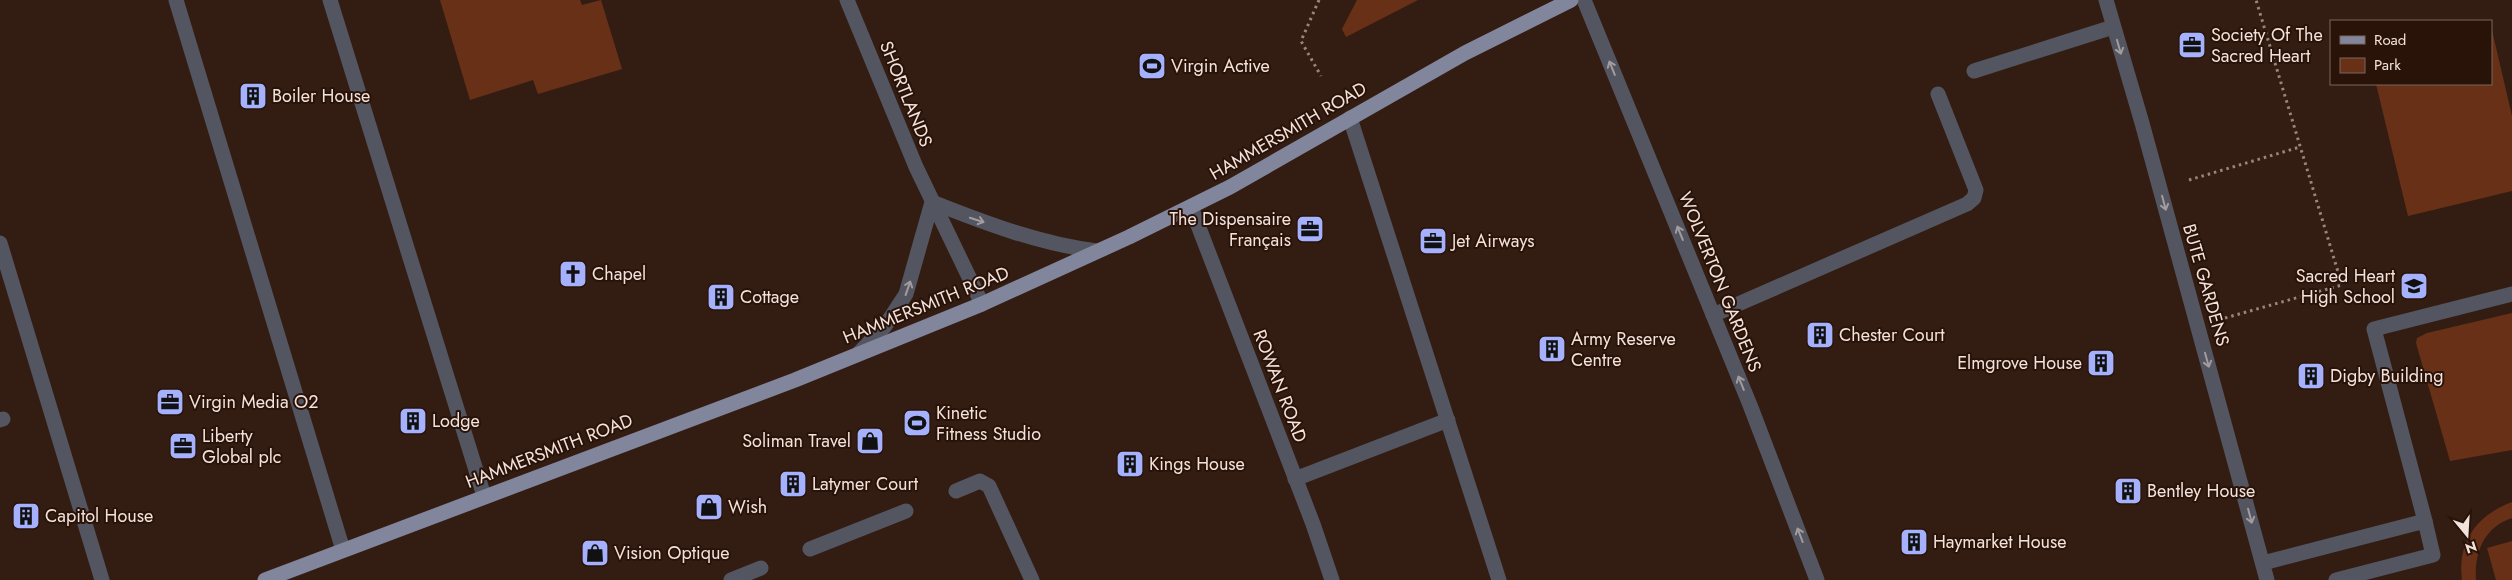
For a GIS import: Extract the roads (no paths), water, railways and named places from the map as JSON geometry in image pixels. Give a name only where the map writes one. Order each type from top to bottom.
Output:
[{"type":"main road","name":"HAMMERSMITH ROAD","points":[[265,580],[795,380],[982,304],[1190,207],[1465,53],[1571,0]]},
{"type":"street","points":[[176,0],[343,550]]},
{"type":"street","points":[[330,0],[484,496]]},
{"type":"street","name":"SHORTLANDS","points":[[847,0],[932,202],[982,304]]},
{"type":"street","name":"WOLVERTON GARDENS","points":[[1584,0],[1713,315],[1817,580]]},
{"type":"street","name":"BUTE GARDENS","points":[[2106,0],[2267,580]]},
{"type":"street","points":[[1974,71],[2114,27]]},
{"type":"street","points":[[1713,315],[1967,204],[1974,198],[1976,190],[1938,94]]},
{"type":"street","points":[[1350,118],[1499,580]]},
{"type":"street","points":[[858,354],[885,326],[906,294],[932,202],[1033,238],[1072,248],[1097,251]]},
{"type":"street","name":"ROWAN ROAD","points":[[1190,207],[1332,580]]},
{"type":"street","points":[[0,243],[102,580]]},
{"type":"street","points":[[2336,580],[2433,555],[2374,329],[2512,294]]},
{"type":"street","points":[[1295,479],[1448,420]]},
{"type":"street","points":[[956,491],[980,481],[989,486],[1032,580]]},
{"type":"street","points":[[810,549],[906,511]]},
{"type":"street","points":[[2263,563],[2424,521]]},
{"type":"street","points":[[731,580],[761,568]]},
{"type":"place","name":"Society Of The Sacred Heart","points":[[2192,45]]},
{"type":"place","name":"Virgin Active","points":[[1152,66]]},
{"type":"place","name":"Boiler House","points":[[253,96]]},
{"type":"place","name":"The Dispensaire Français","points":[[1310,229]]},
{"type":"place","name":"Jet Airways","points":[[1433,241]]},
{"type":"place","name":"Chapel","points":[[573,274]]},
{"type":"place","name":"Sacred Heart High School","points":[[2414,286]]},
{"type":"place","name":"Cottage","points":[[721,297]]},
{"type":"place","name":"Chester Court","points":[[1820,335]]},
{"type":"place","name":"Army Reserve Centre","points":[[1552,349]]},
{"type":"place","name":"Elmgrove House","points":[[2101,363]]},
{"type":"place","name":"Digby Building","points":[[2311,376]]},
{"type":"place","name":"Virgin Media O2","points":[[170,402]]},
{"type":"place","name":"Lodge","points":[[413,421]]},
{"type":"place","name":"Kinetic Fitness Studio","points":[[917,423]]},
{"type":"place","name":"Soliman Travel","points":[[870,441]]},
{"type":"place","name":"Liberty Global plc","points":[[183,446]]},
{"type":"place","name":"Kings House","points":[[1130,464]]},
{"type":"place","name":"Latymer Court","points":[[793,484]]},
{"type":"place","name":"Bentley House","points":[[2128,491]]},
{"type":"place","name":"Wish","points":[[709,507]]},
{"type":"place","name":"Capitol House","points":[[26,516]]},
{"type":"place","name":"Haymarket House","points":[[1914,542]]},
{"type":"place","name":"Vision Optique","points":[[595,553]]}]
